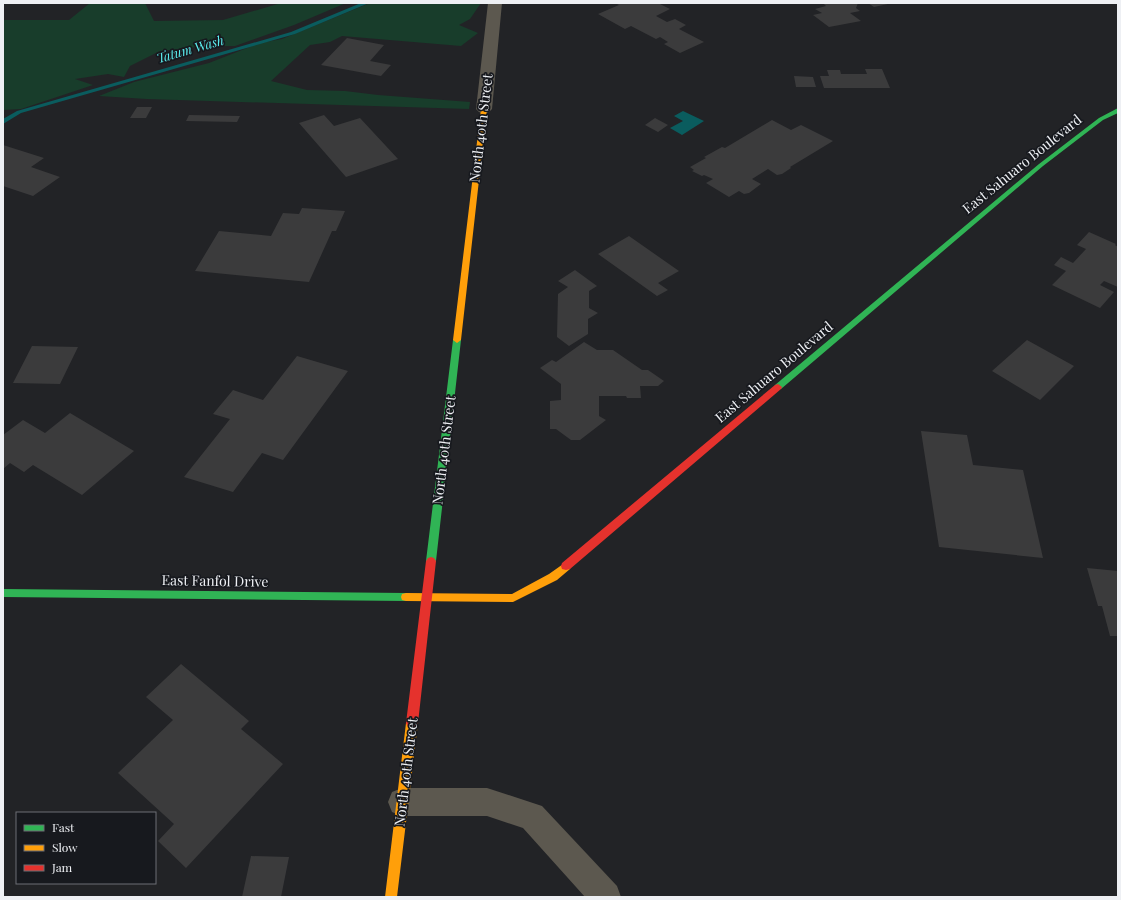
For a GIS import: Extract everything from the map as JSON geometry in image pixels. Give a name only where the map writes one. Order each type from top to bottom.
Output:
[{"type":"street","name":"North 40th Street","points":[[391,897],[484,109],[495,3]]},
{"type":"street","name":"East Sahuaro Boulevard","points":[[426,598],[513,598],[553,577],[1041,165],[1101,118],[1118,110]]},
{"type":"street","name":"East Fanfol Drive","points":[[3,593],[426,598]]},
{"type":"street","points":[[402,802],[487,802],[532,816],[606,897]]},
{"type":"green space","points":[[90,3],[145,3],[154,21],[223,20],[281,3],[346,3],[294,25],[235,46],[207,46],[160,51],[130,66],[124,77],[108,74],[75,79],[93,85],[21,109],[3,110],[3,20],[69,20]]},
{"type":"green space","points":[[370,3],[481,3],[470,19],[459,25],[478,33],[461,46],[342,36],[330,42],[310,45],[271,81],[307,90],[345,91],[470,102],[469,109],[147,99],[99,96],[134,82],[209,63],[260,43],[282,39]]},
{"type":"water","points":[[683,111],[704,121],[682,135],[670,128],[683,121],[674,116]]},
{"type":"building","points":[[615,3],[658,3],[670,9],[656,16],[667,22],[675,19],[686,25],[679,29],[704,42],[680,53],[664,44],[668,42],[660,37],[656,39],[631,26],[625,29],[598,14],[619,5]]},
{"type":"building","points":[[823,3],[858,3],[856,8],[860,11],[850,13],[861,21],[829,27],[813,15],[822,13],[815,9],[826,6]]},
{"type":"building","points":[[868,3],[888,3],[888,4],[874,7]]},
{"type":"building","points":[[347,38],[384,45],[370,61],[391,65],[381,76],[321,65]]},
{"type":"building","points":[[865,69],[882,69],[890,88],[824,88],[820,76],[829,76],[827,70],[840,70],[841,74],[867,74]]},
{"type":"building","points":[[794,76],[813,77],[816,87],[796,87]]},
{"type":"building","points":[[137,107],[152,107],[146,118],[130,118]]},
{"type":"building","points":[[189,115],[240,116],[237,122],[186,121]]},
{"type":"building","points":[[324,115],[334,126],[360,118],[398,159],[346,177],[299,123]]},
{"type":"building","points":[[655,118],[668,125],[658,132],[645,125]]},
{"type":"building","points":[[772,120],[791,130],[801,125],[833,141],[790,167],[791,168],[782,174],[777,175],[768,169],[752,179],[761,184],[749,193],[744,194],[739,191],[729,197],[706,183],[713,179],[692,171],[694,170],[690,167],[706,158],[704,157],[722,147],[725,148]]},
{"type":"building","points":[[3,145],[44,158],[31,167],[60,177],[33,196],[3,186]]},
{"type":"building","points":[[302,208],[345,211],[336,231],[332,231],[309,282],[195,271],[219,231],[271,236],[283,213],[299,214]]},
{"type":"building","points":[[1089,232],[1116,244],[1115,245],[1118,247],[1118,287],[1104,281],[1100,285],[1114,292],[1100,308],[1052,285],[1066,271],[1054,265],[1061,257],[1073,263],[1086,249],[1077,245]]},
{"type":"building","points":[[629,236],[679,271],[658,283],[668,290],[657,296],[598,254]]},
{"type":"building","points":[[575,270],[597,286],[589,291],[589,308],[598,313],[588,319],[588,334],[569,346],[557,337],[558,294],[568,287],[558,281]]},
{"type":"building","points":[[1027,340],[1074,366],[1040,400],[992,371]]},
{"type":"building","points":[[584,342],[597,350],[613,350],[642,370],[648,370],[664,381],[658,386],[640,386],[641,398],[627,398],[626,396],[599,396],[599,416],[606,420],[580,440],[571,440],[556,429],[550,429],[550,401],[561,400],[561,384],[540,368],[552,360],[556,362]]},
{"type":"building","points":[[32,346],[78,347],[60,384],[13,383]]},
{"type":"building","points":[[297,356],[348,371],[283,460],[262,453],[233,492],[184,477],[230,419],[213,414],[233,390],[263,400]]},
{"type":"building","points":[[70,413],[134,451],[82,495],[33,465],[24,472],[10,463],[3,469],[3,435],[23,420],[45,433]]},
{"type":"building","points":[[921,431],[967,435],[973,465],[1023,470],[1043,558],[939,547]]},
{"type":"building","points":[[1087,568],[1118,571],[1118,636],[1110,636],[1102,606],[1098,606]]},
{"type":"building","points":[[181,664],[249,721],[241,729],[283,764],[186,868],[158,841],[174,824],[118,773],[173,720],[146,697]]},
{"type":"building","points":[[251,856],[289,857],[281,897],[242,897]]},
{"type":"waterway","name":"Tatum Wash","points":[[3,122],[19,112],[293,33],[366,3]]},
{"type":"traffic: fast","points":[[778,387],[1041,165],[1101,119],[1118,110]]},
{"type":"traffic: fast","points":[[431,561],[457,340]]},
{"type":"traffic: fast","points":[[3,593],[406,597]]},
{"type":"traffic: slow","points":[[457,340],[484,109]]},
{"type":"traffic: slow","points":[[406,597],[513,598],[553,577],[566,566]]},
{"type":"traffic: slow","points":[[391,897],[412,723]]},
{"type":"traffic: jam","points":[[566,566],[778,387]]},
{"type":"traffic: jam","points":[[412,723],[431,561]]}]
